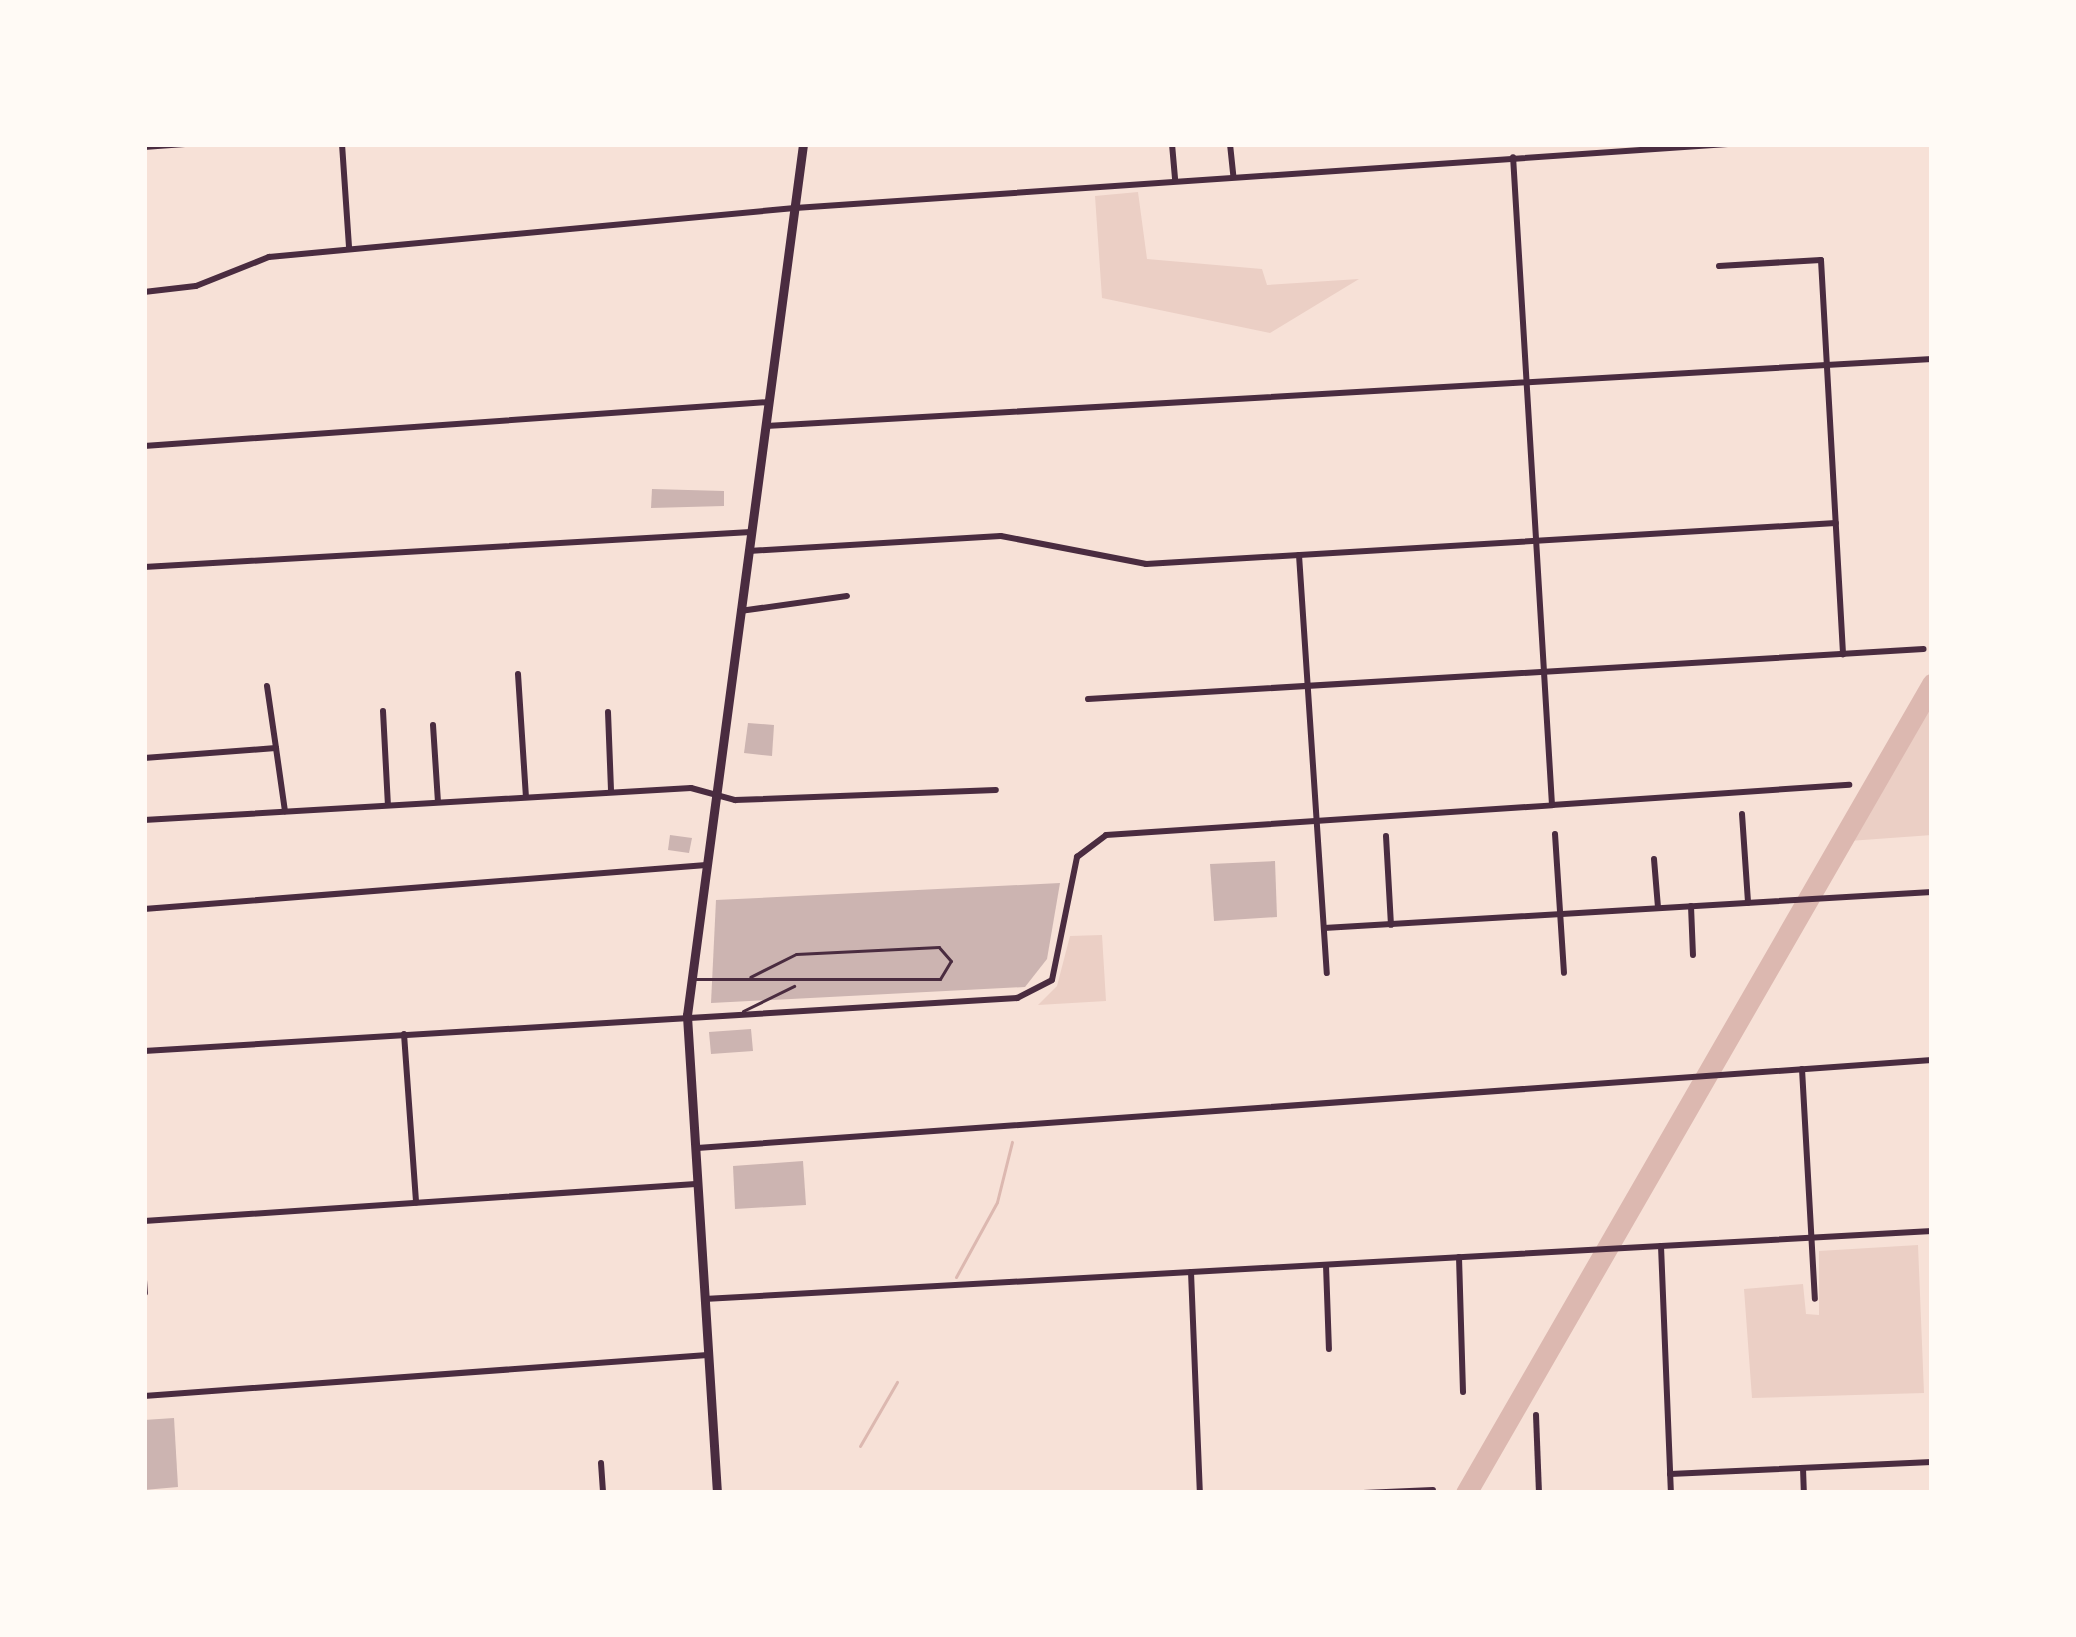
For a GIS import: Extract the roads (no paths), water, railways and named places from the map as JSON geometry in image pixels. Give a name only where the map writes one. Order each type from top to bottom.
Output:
[{"type":"main road","points":[[717,1493],[687,1015],[803,144]]},
{"type":"street","points":[[144,147],[185,144]]},
{"type":"street","points":[[342,144],[349,248]]},
{"type":"street","points":[[1172,144],[1175,179]]},
{"type":"street","points":[[1230,144],[1233,175]]},
{"type":"street","points":[[144,292],[196,286],[258,259],[349,248],[1175,179],[1728,144]]},
{"type":"street","points":[[1513,158],[1552,805]]},
{"type":"street","points":[[1719,266],[1821,260],[1843,654]]},
{"type":"street","points":[[766,426],[1932,358]]},
{"type":"street","points":[[144,446],[769,402]]},
{"type":"street","points":[[748,551],[1000,536],[1146,564],[1836,523]]},
{"type":"street","points":[[144,567],[751,532]]},
{"type":"street","points":[[1299,555],[1327,973]]},
{"type":"street","points":[[740,611],[847,596]]},
{"type":"street","points":[[1088,699],[1924,649]]},
{"type":"street","points":[[518,674],[526,796]]},
{"type":"street","points":[[268,686],[285,811]]},
{"type":"street","points":[[383,711],[388,805]]},
{"type":"street","points":[[608,712],[611,791]]},
{"type":"street","points":[[433,725],[438,802]]},
{"type":"street","points":[[144,758],[276,748]]},
{"type":"street","points":[[144,1052],[742,1011],[1017,998],[1052,980],[1074,868],[1094,839],[1849,785]]},
{"type":"street","points":[[144,820],[611,791],[716,795],[996,790]]},
{"type":"street","points":[[1742,814],[1748,903]]},
{"type":"street","points":[[1556,834],[1564,973]]},
{"type":"street","points":[[1386,836],[1391,925]]},
{"type":"street","points":[[1654,860],[1658,908]]},
{"type":"street","points":[[144,909],[706,865]]},
{"type":"street","points":[[1324,928],[1932,892]]},
{"type":"street","points":[[1691,906],[1693,955]]},
{"type":"street","points":[[404,1034],[416,1203]]},
{"type":"street","points":[[694,1148],[1932,1060]]},
{"type":"street","points":[[1802,1069],[1815,1299]]},
{"type":"street","points":[[144,1221],[696,1184]]},
{"type":"street","points":[[704,1299],[1932,1231]]},
{"type":"street","points":[[1661,1246],[1671,1493]]},
{"type":"street","points":[[1459,1257],[1463,1392]]},
{"type":"street","points":[[1326,1265],[1329,1349]]},
{"type":"street","points":[[1191,1272],[1200,1493]]},
{"type":"street","points":[[144,1280],[145,1293]]},
{"type":"street","points":[[144,1396],[708,1354]]},
{"type":"street","points":[[1536,1414],[1539,1493]]},
{"type":"street","points":[[1670,1474],[1932,1462]]},
{"type":"street","points":[[602,1463],[603,1493]]},
{"type":"street","points":[[1803,1468],[1804,1493]]},
{"type":"street","points":[[1364,1493],[1433,1490]]},
{"type":"lane","points":[[690,979],[749,976],[796,985],[940,979],[951,962],[939,946],[796,954],[749,976]]},
{"type":"lane","points":[[742,1011],[796,985]]},
{"type":"waterway","points":[[1466,1493],[1932,684]]},
{"type":"waterway","points":[[956,1277],[997,1202],[1012,1142]]},
{"type":"waterway","points":[[860,1446],[897,1382]]}]
